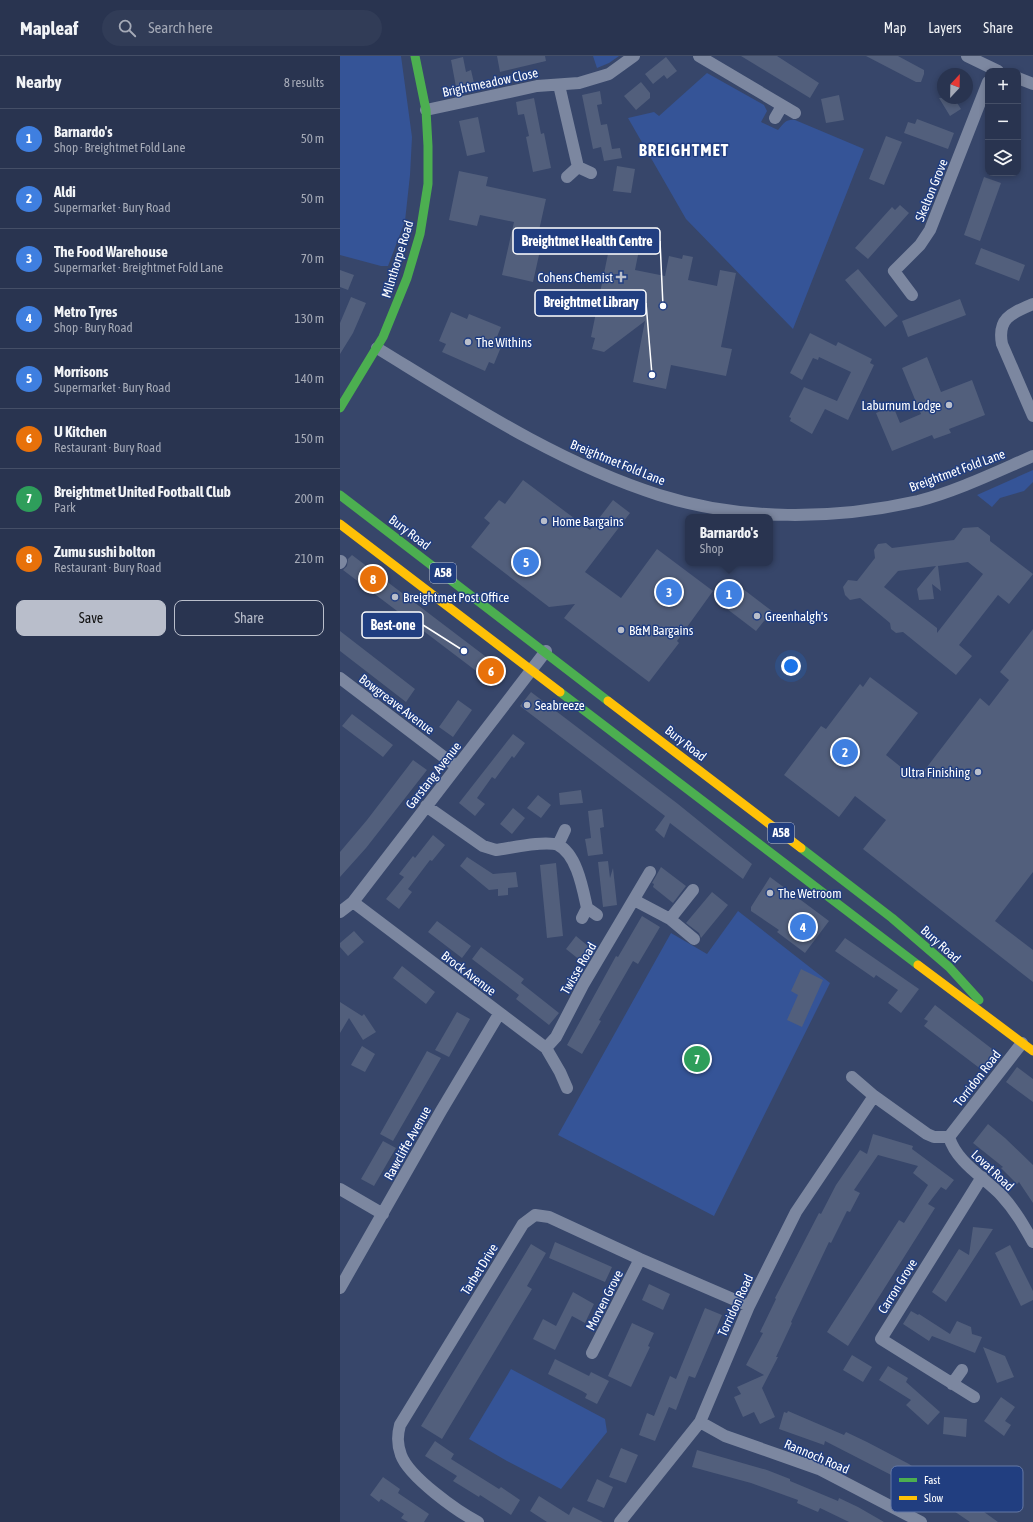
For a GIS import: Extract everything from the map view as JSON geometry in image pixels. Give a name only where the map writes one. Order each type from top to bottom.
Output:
[{"type":"main road","name":"Milnthorpe Road","points":[[341,407],[377,348],[404,285],[420,234],[428,184],[428,146],[426,110],[416,56]]},
{"type":"main road","name":"Bury Road","points":[[340,495],[892,918],[949,967],[1003,1028]]},
{"type":"main road","name":"Bury Road","points":[[340,524],[944,986],[1033,1051]]},
{"type":"street","name":"Brightmeadow Close","points":[[426,110],[537,86],[579,83],[609,74],[634,56]]},
{"type":"street","points":[[699,56],[795,113]]},
{"type":"street","points":[[967,56],[990,68]]},
{"type":"street","points":[[1021,79],[1033,84]]},
{"type":"street","points":[[559,85],[578,167]]},
{"type":"street","name":"Skelton Grove","points":[[912,295],[894,271],[920,245],[930,230],[985,90]]},
{"type":"street","points":[[775,118],[782,106]]},
{"type":"street","points":[[578,167],[591,173]]},
{"type":"street","points":[[567,177],[578,167]]},
{"type":"street","points":[[1033,304],[1009,315],[1002,328],[1000,336],[1002,344],[1033,416]]},
{"type":"street","name":"Breightmet Fold Lane","points":[[377,348],[519,433],[571,460],[633,486],[697,505],[749,512],[779,514],[865,511],[919,500],[965,485],[1033,456]]},
{"type":"street","name":"Garstang Avenue","points":[[340,912],[353,902],[546,652]]},
{"type":"street","name":"Bowgreave Avenue","points":[[342,685],[457,767]]},
{"type":"street","points":[[426,806],[483,846],[496,850],[549,844],[558,845],[564,850],[577,869],[584,913],[597,915]]},
{"type":"street","points":[[558,845],[565,830]]},
{"type":"street","name":"Twisse Road","points":[[546,1048],[556,1037],[583,985],[650,872]]},
{"type":"street","points":[[670,918],[693,890]]},
{"type":"street","points":[[634,900],[670,918],[694,939]]},
{"type":"street","name":"Brock Avenue","points":[[353,902],[499,1014],[546,1048],[565,1070],[567,1088]]},
{"type":"street","name":"Rawcliffe Avenue","points":[[340,1288],[441,1111],[499,1014]]},
{"type":"street","name":"Torridon Road","points":[[949,1137],[1022,1042]]},
{"type":"street","points":[[852,1077],[874,1096],[927,1134],[934,1137],[949,1137]]},
{"type":"street","name":"Torridon Road","points":[[620,1522],[700,1422],[749,1306],[796,1212],[874,1096]]},
{"type":"street","name":"Lovat Road","points":[[949,1137],[952,1147],[958,1157],[1003,1197],[1022,1220],[1033,1242]]},
{"type":"street","name":"Carron Grove","points":[[974,1397],[880,1339],[982,1177]]},
{"type":"street","points":[[340,1189],[383,1214]]},
{"type":"street","name":"Tarbet Drive","points":[[478,1522],[453,1507],[419,1479],[402,1457],[397,1439],[400,1425],[523,1224],[535,1215],[542,1215],[749,1306]]},
{"type":"street","name":"Morven Grove","points":[[592,1353],[640,1259]]},
{"type":"street","points":[[952,1384],[962,1370]]},
{"type":"street","name":"Rannoch Road","points":[[700,1422],[725,1436],[819,1469],[891,1506]]},
{"type":"street","name":"Rannoch Road","points":[[902,1512],[921,1522]]},
{"type":"shaded area","points":[[340,56],[401,56],[412,137],[410,175],[405,221],[388,266],[381,266],[340,255]]},
{"type":"shaded area","points":[[593,56],[619,56],[609,63],[597,68]]},
{"type":"shaded area","points":[[707,73],[764,105],[767,111],[761,122],[778,130],[787,121],[795,120],[864,149],[793,329],[686,219],[628,118],[654,112],[659,116]]},
{"type":"shaded area","points":[[1033,470],[1033,482],[1024,491],[1000,498],[992,507],[977,495]]},
{"type":"shaded area","points":[[738,911],[830,983],[714,1216],[558,1135],[671,933],[707,954]]},
{"type":"shaded area","points":[[511,1369],[605,1419],[607,1432],[561,1489],[469,1439]]},
{"type":"building","points":[[497,56],[545,56],[546,61],[500,72]]},
{"type":"building","points":[[741,56],[777,56],[819,83],[810,98]]},
{"type":"building","points":[[866,56],[898,56],[924,70],[921,82],[916,82]]},
{"type":"building","points":[[463,57],[466,72],[471,70],[474,83],[456,87],[451,60]]},
{"type":"building","points":[[666,57],[677,71],[667,79],[664,75],[653,84],[645,74]]},
{"type":"building","points":[[641,82],[650,93],[650,98],[636,110],[624,96]]},
{"type":"building","points":[[600,91],[602,104],[597,105],[601,125],[607,124],[612,149],[620,148],[622,158],[604,161],[601,147],[593,149],[582,95]]},
{"type":"building","points":[[839,95],[844,120],[826,123],[821,99]]},
{"type":"building","points":[[534,98],[541,134],[544,133],[551,168],[533,172],[526,137],[529,136],[524,114],[518,115],[516,102]]},
{"type":"building","points":[[943,104],[958,104],[961,109],[950,116]]},
{"type":"building","points":[[478,117],[485,152],[467,156],[459,121]]},
{"type":"building","points":[[917,119],[954,133],[948,149],[904,133],[908,122],[915,124]]},
{"type":"building","points":[[886,136],[902,142],[884,185],[869,179]]},
{"type":"building","points":[[617,166],[635,169],[631,193],[613,191]]},
{"type":"building","points":[[459,171],[488,177],[486,186],[546,199],[538,235],[543,237],[533,282],[502,275],[514,222],[480,215],[477,226],[449,220]]},
{"type":"building","points":[[984,177],[1001,183],[980,241],[964,235]]},
{"type":"building","points":[[900,205],[909,213],[868,259],[855,248],[892,207],[895,210]]},
{"type":"building","points":[[610,244],[639,250],[635,270],[665,276],[669,256],[682,259],[683,255],[693,257],[688,280],[717,286],[720,270],[736,273],[721,347],[732,349],[726,376],[671,365],[666,389],[633,382],[645,321],[604,352],[592,349],[595,338],[591,337]]},
{"type":"building","points":[[981,248],[1025,265],[1019,281],[975,264]]},
{"type":"building","points":[[858,269],[898,316],[885,327],[845,280]]},
{"type":"building","points":[[340,270],[354,275],[348,290],[340,287]]},
{"type":"building","points":[[351,297],[366,303],[353,333],[340,354],[340,323]]},
{"type":"building","points":[[960,299],[966,315],[908,337],[902,321]]},
{"type":"building","name":"The Withins","points":[[451,312],[467,319],[469,314],[501,327],[494,344],[501,347],[494,364],[489,362],[485,371],[442,352],[446,344],[439,341]]},
{"type":"building","points":[[810,333],[836,346],[838,342],[872,359],[870,363],[874,365],[848,420],[825,409],[812,434],[790,421],[791,418],[789,417],[804,387],[837,401],[851,372],[819,357],[818,360],[813,358],[802,380],[790,373]]},
{"type":"building","name":"Laburnum Lodge","points":[[927,357],[941,392],[972,380],[985,415],[949,429],[951,433],[934,439],[932,435],[892,451],[876,413],[893,406],[900,423],[921,414],[902,368]]},
{"type":"building","points":[[523,480],[590,530],[613,500],[630,513],[585,572],[621,598],[657,549],[713,591],[677,641],[679,643],[649,682],[564,618],[575,604],[549,607],[471,547],[490,523],[484,518],[499,500],[505,504]]},
{"type":"building","points":[[978,527],[990,536],[990,541],[1033,574],[1009,604],[998,595],[959,645],[972,656],[956,675],[903,632],[896,633],[891,629],[890,623],[860,598],[850,600],[845,595],[843,587],[848,580],[857,581],[875,558],[874,550],[878,544],[886,543],[892,548],[954,540],[963,528]],"holes":[[[968,562],[983,574],[937,633],[937,628],[884,587],[898,571],[936,566],[917,589],[919,600],[934,599],[932,584],[941,591],[938,566]]]},
{"type":"building","points":[[352,555],[506,672],[496,686],[343,570],[347,566],[348,559]]},
{"type":"building","points":[[730,579],[772,611],[756,631],[714,599]]},
{"type":"building","points":[[1033,629],[1033,872],[995,921],[1033,950],[1033,982],[863,849],[886,820],[855,796],[839,817],[784,775],[821,726],[826,729],[860,684],[863,687],[870,677],[918,713],[886,755],[917,780],[980,698],[989,706],[1009,680],[1000,672]]},
{"type":"building","points":[[340,631],[415,689],[406,702],[340,651]]},
{"type":"building","points":[[531,692],[678,804],[752,864],[743,879],[670,823],[664,838],[655,830],[665,816],[520,706]]},
{"type":"building","points":[[458,700],[472,710],[453,737],[439,727]]},
{"type":"building","points":[[352,714],[393,745],[383,757],[342,726]]},
{"type":"building","points":[[513,734],[525,743],[514,758],[512,756],[495,779],[492,777],[477,798],[485,804],[475,816],[459,803]]},
{"type":"building","points":[[413,760],[427,770],[366,848],[340,877],[340,852],[367,820]]},
{"type":"building","points":[[581,790],[583,803],[560,805],[559,793]]},
{"type":"building","points":[[538,795],[551,805],[541,818],[527,808]]},
{"type":"building","points":[[513,808],[525,818],[512,834],[500,824]]},
{"type":"building","points":[[602,809],[604,827],[600,828],[603,854],[588,856],[585,839],[591,838],[588,811]]},
{"type":"building","points":[[433,835],[445,845],[432,861],[430,860],[408,889],[412,892],[399,909],[386,899],[404,877],[399,874],[413,856],[415,858]]},
{"type":"building","points":[[467,857],[493,874],[516,872],[518,887],[508,888],[508,895],[498,896],[498,889],[489,890],[460,866]]},
{"type":"building","points":[[608,861],[610,878],[613,868],[617,905],[603,907],[598,862]]},
{"type":"building","points":[[556,863],[563,936],[547,938],[540,865]]},
{"type":"building","points":[[661,867],[686,886],[673,903],[653,887],[654,884],[652,883]]},
{"type":"building","points":[[770,877],[829,921],[805,953],[777,932],[779,930],[751,911],[751,907]]},
{"type":"building","points":[[712,892],[728,905],[701,938],[699,933],[686,923]]},
{"type":"building","points":[[642,916],[660,927],[638,964],[633,961],[599,1020],[601,1021],[582,1054],[567,1045],[616,956],[618,957]]},
{"type":"building","points":[[437,921],[471,946],[462,958],[428,932]]},
{"type":"building","points":[[354,931],[364,942],[348,956],[340,947],[340,943]]},
{"type":"building","points":[[576,936],[594,951],[586,965],[566,949]]},
{"type":"building","points":[[845,938],[919,989],[901,1013],[888,1003],[898,990],[876,975],[874,978],[835,951]]},
{"type":"building","points":[[481,947],[524,979],[521,983],[559,1013],[549,1025],[516,999],[519,995],[472,959]]},
{"type":"building","points":[[402,966],[435,992],[426,1004],[393,978]]},
{"type":"building","points":[[801,969],[823,980],[802,1027],[787,1020],[798,995],[791,991]]},
{"type":"building","points":[[340,1002],[362,1016],[364,1014],[376,1032],[363,1040],[349,1018],[340,1033]]},
{"type":"building","points":[[935,1005],[1000,1055],[986,1073],[924,1026],[928,1021],[924,1019]]},
{"type":"building","points":[[457,1012],[470,1019],[449,1057],[435,1050]]},
{"type":"building","points":[[362,1046],[375,1054],[365,1072],[351,1065]]},
{"type":"building","points":[[427,1051],[441,1058],[393,1141],[380,1134]]},
{"type":"building","points":[[1017,1067],[1033,1079],[1033,1102],[1006,1082]]},
{"type":"building","points":[[988,1124],[1033,1165],[1033,1203],[1019,1182],[1017,1184],[1001,1168],[1003,1167],[973,1143]]},
{"type":"building","points":[[873,1134],[913,1146],[912,1149],[954,1180],[946,1190],[941,1187],[928,1204],[935,1208],[848,1346],[827,1332],[899,1220],[904,1223],[928,1185],[913,1173],[918,1166],[878,1155],[854,1190],[860,1193],[850,1212],[847,1211],[831,1243],[829,1242],[791,1322],[792,1323],[776,1357],[778,1357],[762,1388],[775,1417],[760,1424],[754,1412],[743,1417],[734,1397],[741,1394],[737,1387],[764,1375],[746,1365],[763,1333],[760,1332],[776,1299],[775,1298],[819,1213],[821,1214],[836,1185],[860,1150],[867,1154]]},
{"type":"building","points":[[383,1141],[396,1148],[374,1186],[361,1179]]},
{"type":"building","points":[[973,1227],[993,1229],[946,1302],[932,1292],[959,1249],[969,1255]]},
{"type":"building","points":[[555,1242],[612,1267],[605,1282],[549,1258]]},
{"type":"building","points":[[531,1244],[546,1253],[527,1286],[532,1289],[442,1439],[421,1426]]},
{"type":"building","points":[[1010,1245],[1033,1291],[1033,1300],[1021,1306],[995,1253]]},
{"type":"building","points":[[649,1284],[670,1294],[663,1310],[642,1300]]},
{"type":"building","points":[[573,1292],[594,1304],[585,1323],[572,1316],[555,1350],[533,1339],[543,1319],[556,1326]]},
{"type":"building","points":[[705,1308],[722,1315],[695,1378],[689,1376],[676,1410],[669,1407],[655,1441],[639,1435],[647,1413],[654,1416],[670,1376],[676,1379]]},
{"type":"building","points":[[911,1311],[918,1315],[919,1314],[950,1334],[957,1321],[971,1327],[972,1334],[982,1337],[975,1353],[932,1336],[929,1341],[903,1324]]},
{"type":"building","points":[[632,1323],[654,1333],[648,1346],[650,1347],[631,1387],[608,1376]]},
{"type":"building","points":[[983,1347],[1005,1356],[1014,1377],[997,1383]]},
{"type":"building","points":[[852,1355],[872,1367],[863,1382],[843,1370]]},
{"type":"building","points":[[555,1359],[589,1376],[591,1372],[609,1381],[597,1404],[585,1398],[587,1394],[548,1374]]},
{"type":"building","points":[[888,1366],[908,1378],[906,1382],[940,1412],[928,1425],[906,1405],[911,1400],[879,1380]]},
{"type":"building","points":[[1001,1397],[1015,1407],[1005,1421],[1011,1425],[1004,1436],[984,1421]]},
{"type":"building","points":[[788,1411],[844,1435],[846,1432],[912,1466],[891,1466],[891,1475],[825,1441],[824,1445],[779,1429],[784,1412],[787,1413]]},
{"type":"building","points":[[944,1417],[967,1419],[966,1437],[943,1434]]},
{"type":"building","points":[[435,1441],[454,1454],[451,1459],[499,1489],[501,1487],[520,1500],[511,1515],[480,1495],[479,1497],[453,1481],[457,1476],[425,1456]]},
{"type":"building","points":[[621,1448],[638,1455],[626,1483],[609,1477]]},
{"type":"building","points":[[697,1450],[767,1470],[838,1501],[839,1498],[884,1522],[849,1522],[820,1508],[818,1512],[797,1503],[798,1500],[751,1483],[692,1467]]},
{"type":"building","points":[[383,1477],[400,1489],[398,1493],[429,1514],[424,1522],[408,1522],[401,1518],[404,1514],[381,1499],[379,1502],[370,1495]]},
{"type":"building","points":[[597,1479],[613,1487],[604,1508],[587,1501]]},
{"type":"building","points":[[539,1496],[569,1515],[573,1507],[603,1522],[547,1522],[530,1511]]},
{"type":"building","points":[[955,1512],[984,1512],[998,1522],[970,1522]]},
{"type":"traffic: fast","points":[[340,408],[383,337],[407,278],[420,234],[428,184],[428,146],[426,110],[415,56]]},
{"type":"traffic: fast","points":[[340,495],[608,701]]},
{"type":"traffic: fast","points":[[560,692],[918,965]]},
{"type":"traffic: fast","points":[[801,848],[892,918],[949,967],[979,1000]]},
{"type":"traffic: slow","points":[[340,524],[560,692]]},
{"type":"traffic: slow","points":[[608,701],[801,848]]},
{"type":"traffic: slow","points":[[918,965],[1033,1051]]},
{"type":"place","name":"Cohens Chemist","points":[[621,277]]},
{"type":"place","name":"Breightmet Health Centre","points":[[663,306]]},
{"type":"place","name":"The Withins","points":[[468,342]]},
{"type":"place","name":"Breightmet Library","points":[[652,375]]},
{"type":"place","name":"Laburnum Lodge","points":[[949,405]]},
{"type":"place","name":"Home Bargains","points":[[544,521]]},
{"type":"place","name":"Morrisons","points":[[526,562]]},
{"type":"place","name":"Zumu sushi bolton","points":[[373,579]]},
{"type":"place","name":"The Food Warehouse","points":[[669,592]]},
{"type":"place","name":"Barnardo's","points":[[729,594]]},
{"type":"place","name":"Breightmet Post Office","points":[[395,597]]},
{"type":"place","name":"Greenhalgh's","points":[[757,616]]},
{"type":"place","name":"B&M Bargains","points":[[621,630]]},
{"type":"place","name":"Best-one","points":[[464,651]]},
{"type":"place","name":"U Kitchen","points":[[491,671]]},
{"type":"place","name":"Seabreeze","points":[[527,705]]},
{"type":"place","name":"Aldi","points":[[845,752]]},
{"type":"place","name":"Ultra Finishing","points":[[978,772]]},
{"type":"place","name":"The Wetroom","points":[[770,893]]},
{"type":"place","name":"Metro Tyres","points":[[803,927]]},
{"type":"place","name":"Breightmet United Football Club","points":[[697,1059]]},
{"type":"district","name":"BREIGHTMET","points":[[684,150]]}]
